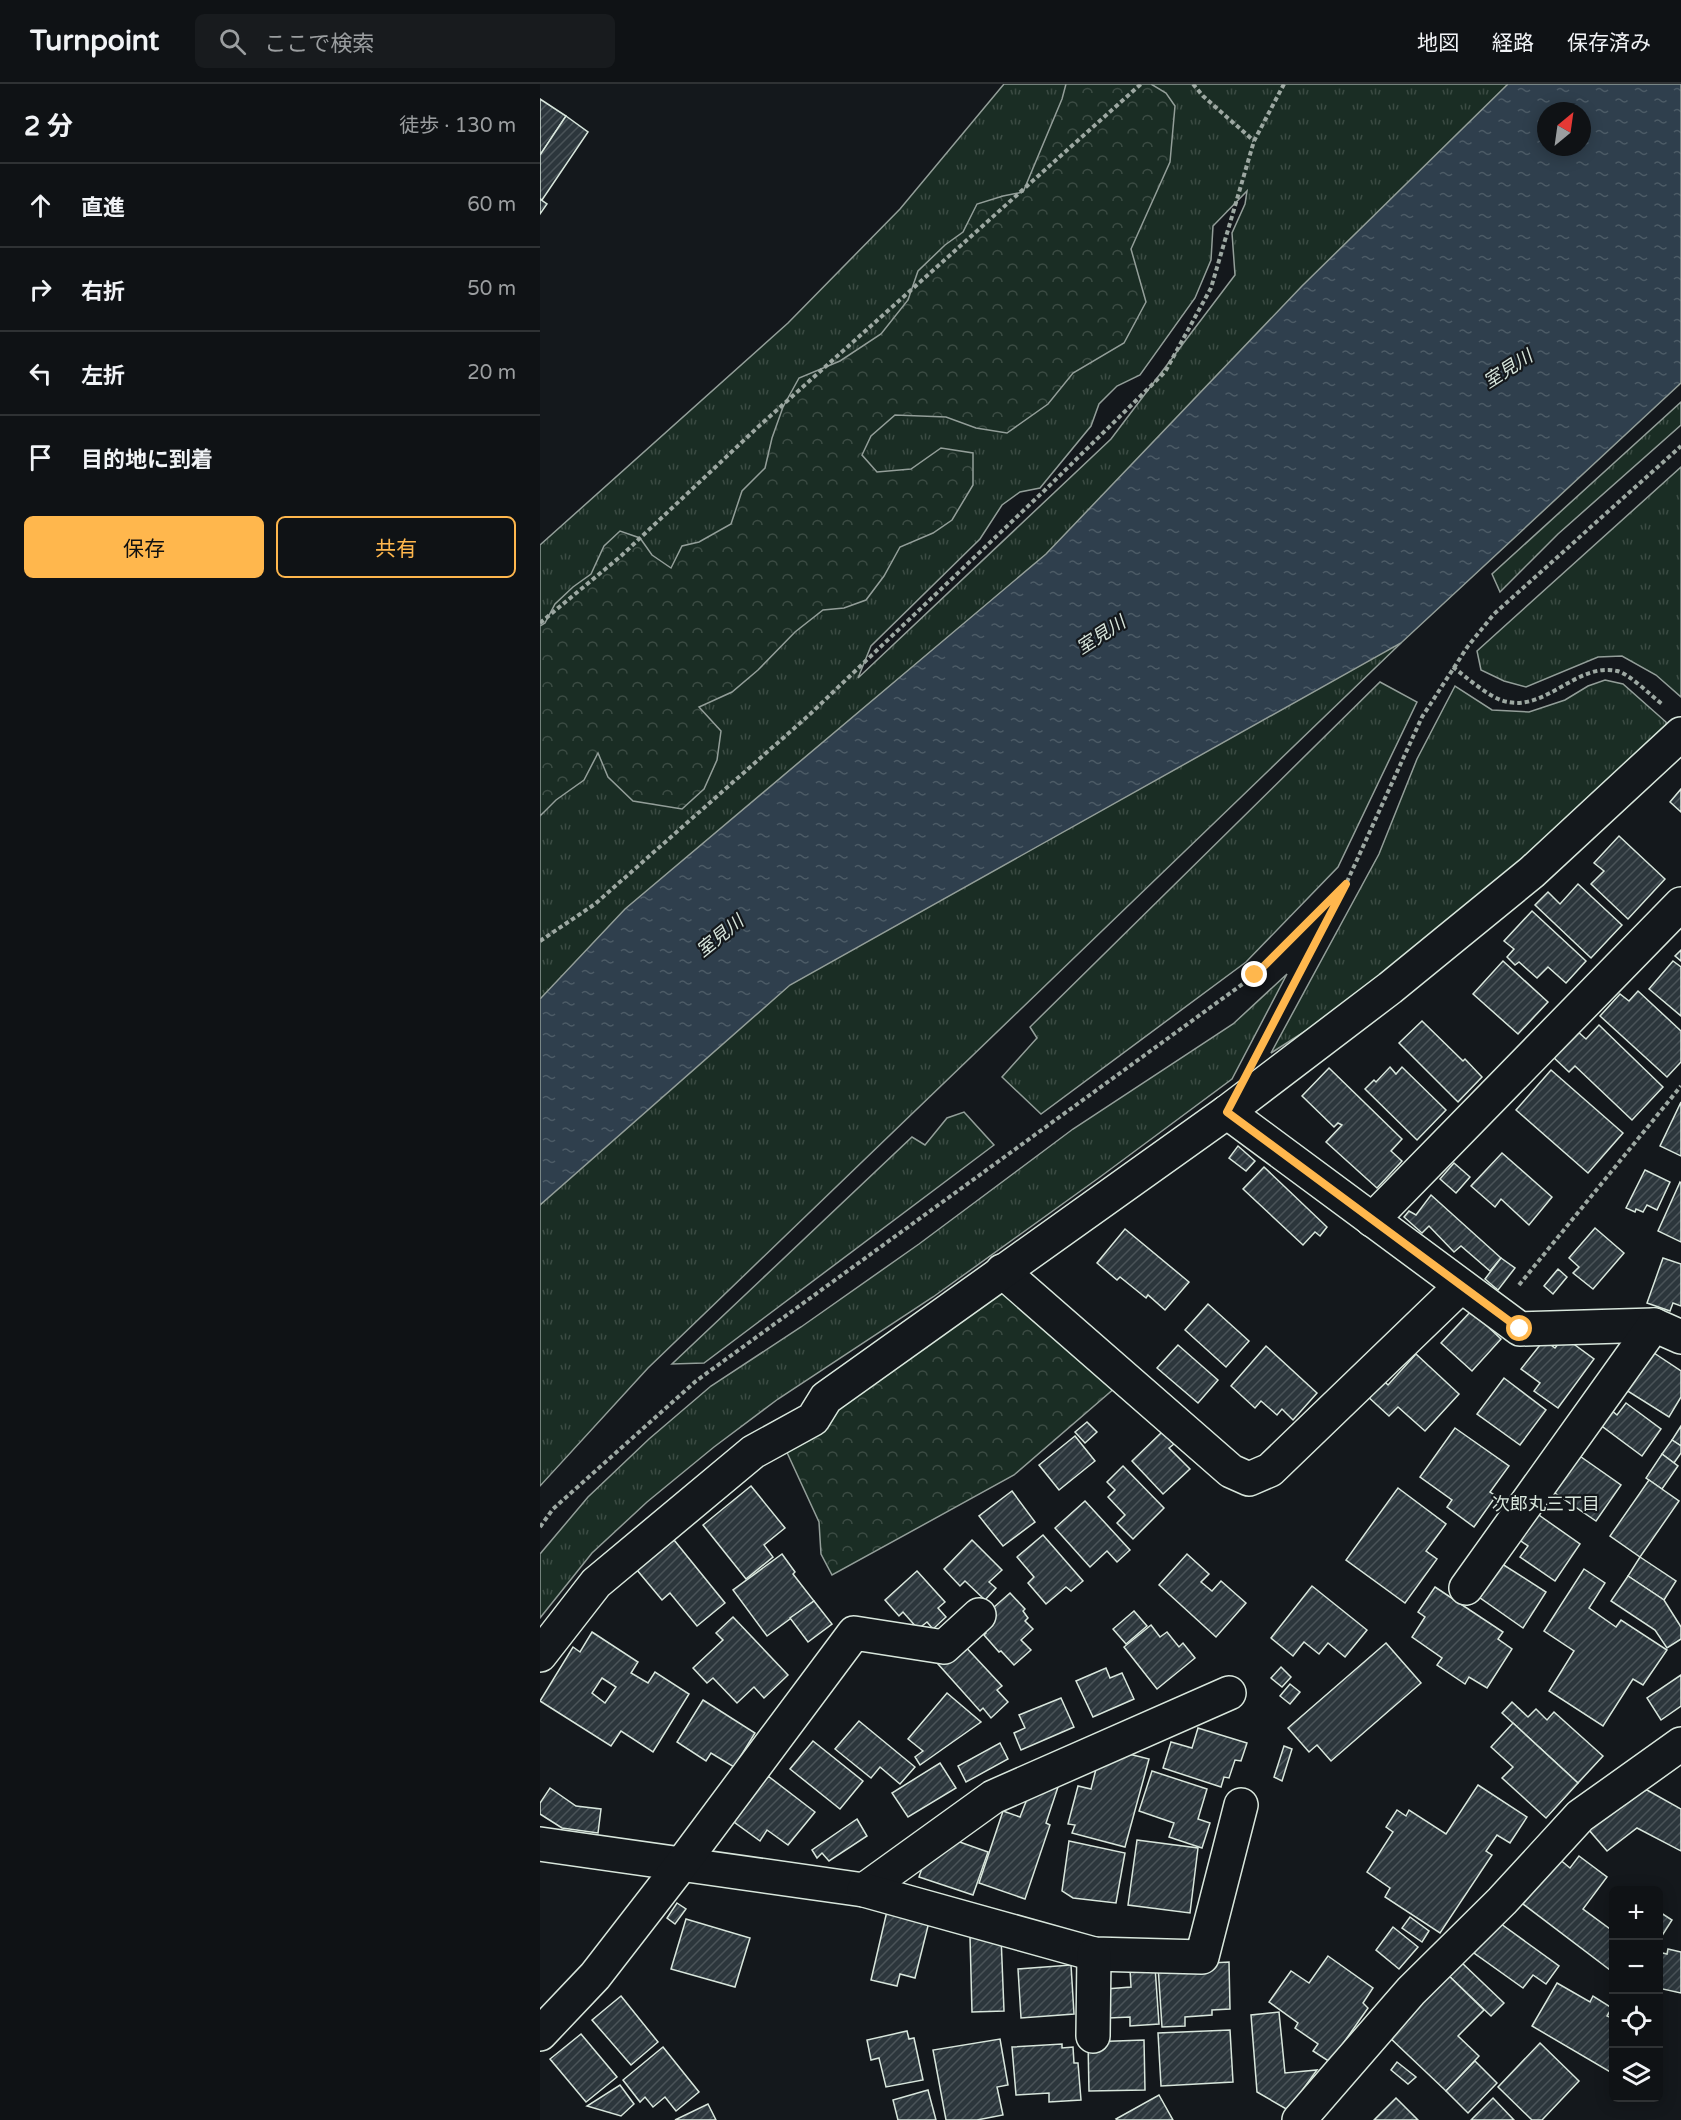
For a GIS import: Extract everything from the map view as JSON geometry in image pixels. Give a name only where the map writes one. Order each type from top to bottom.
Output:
[{"type":"street","points":[[540,1655],[596,1582],[753,1452],[813,1419],[826,1398],[1227,1112],[1390,988],[1532,872],[1681,734]]},
{"type":"street","points":[[1372,1220],[1681,904]]},
{"type":"street","points":[[1227,1112],[1520,1329],[1668,1331]]},
{"type":"street","points":[[1002,1271],[1231,1471],[1249,1479],[1270,1470],[1461,1286]]},
{"type":"street","points":[[1466,1588],[1668,1331]]},
{"type":"street","points":[[540,2034],[595,1976],[854,1633],[944,1647],[979,1616]]},
{"type":"street","points":[[864,1890],[993,1797],[1229,1693]]},
{"type":"street","points":[[1299,2120],[1411,1990],[1502,1901],[1580,1816],[1681,1744]]},
{"type":"street","points":[[540,1844],[864,1890],[1094,1954],[1202,1957],[1240,1805]]},
{"type":"street","points":[[1093,2036],[1094,1954]]},
{"type":"path","points":[[540,623],[621,556],[758,427],[1141,84]]},
{"type":"path","points":[[1193,84],[1203,96],[1254,141]]},
{"type":"path","points":[[540,941],[595,904],[808,716],[1037,498],[1165,372],[1211,288],[1254,141],[1284,84]]},
{"type":"path","points":[[1265,1039],[1346,884],[1422,717],[1468,646],[1494,614],[1681,446]]},
{"type":"path","points":[[1454,667],[1485,691],[1507,702],[1532,700],[1597,670],[1618,671],[1662,704]]},
{"type":"path","points":[[540,1527],[553,1509],[696,1382],[1255,975],[1346,884]]},
{"type":"path","points":[[1497,1312],[1681,1086]]},
{"type":"green space","points":[[1004,84],[1539,84],[1062,570],[540,1025],[540,545],[788,323],[900,209]],"holes":[[[1247,191],[1245,204],[1232,233],[1235,275],[1111,439],[858,678],[871,646],[980,539],[1002,505],[1020,492],[1040,488],[1091,426],[1099,404],[1117,386],[1140,375],[1195,298],[1211,260],[1213,226]]]},
{"type":"green space","points":[[1066,84],[1151,84],[1166,93],[1175,106],[1170,162],[1131,249],[1146,302],[1124,343],[1073,373],[1048,404],[1007,433],[976,428],[946,417],[895,415],[871,436],[862,455],[877,472],[911,469],[941,448],[973,453],[973,485],[952,520],[933,533],[900,547],[884,576],[866,600],[844,608],[823,610],[795,632],[758,670],[732,692],[699,707],[721,731],[717,760],[704,789],[682,809],[633,801],[608,777],[598,753],[584,780],[556,800],[540,816],[540,626],[545,623],[555,604],[591,574],[604,546],[620,531],[640,538],[652,555],[671,568],[682,546],[699,542],[731,524],[742,491],[765,468],[783,407],[799,378],[840,361],[881,334],[908,300],[918,271],[945,245],[963,232],[977,204],[1023,192],[1062,99]]},
{"type":"green space","points":[[1681,402],[1681,425],[1558,534],[1500,592],[1492,574]]},
{"type":"green space","points":[[1681,467],[1681,697],[1656,675],[1622,656],[1598,657],[1526,687],[1504,681],[1481,670],[1477,651]]},
{"type":"green space","points":[[1401,643],[648,1368],[540,1486],[540,1184],[778,969],[1169,748]]},
{"type":"green space","points":[[1605,680],[1623,684],[1666,722],[1667,730],[1393,975],[1271,1053],[1379,854],[1417,759],[1455,686],[1492,710],[1529,712],[1565,700],[1588,686]]},
{"type":"green space","points":[[1380,682],[1417,702],[1338,867],[1246,962],[1041,1114],[1002,1077],[1037,1038],[1030,1027]]},
{"type":"green space","points":[[1287,974],[1232,1079],[933,1297],[778,1399],[714,1447],[647,1502],[592,1553],[540,1618],[540,1554],[588,1497],[649,1439],[711,1386],[801,1327],[919,1244],[1073,1129],[1233,1024]]},
{"type":"green space","points":[[964,1112],[994,1145],[704,1363],[672,1364],[912,1137],[925,1145],[947,1118]]},
{"type":"green space","points":[[1007,1286],[1116,1387],[1014,1475],[832,1575],[821,1554],[819,1522],[784,1446],[834,1405]]},
{"type":"water","name":"室見川","points":[[1508,84],[1681,84],[1681,383],[1401,643],[790,985],[540,1205],[540,999],[625,909],[1046,554],[1302,286]]},
{"type":"building","points":[[540,99],[566,116],[540,155]]},
{"type":"building","points":[[566,116],[588,132],[542,200],[540,199],[540,155]]},
{"type":"building","points":[[540,199],[547,204],[540,214]]},
{"type":"building","points":[[1681,789],[1681,812],[1670,802]]},
{"type":"building","points":[[1619,836],[1665,879],[1628,919],[1591,884],[1604,871],[1594,863]]},
{"type":"building","points":[[1578,884],[1622,925],[1591,958],[1535,905],[1548,892],[1560,904]]},
{"type":"building","points":[[1532,911],[1586,961],[1566,983],[1548,967],[1537,978],[1519,962],[1515,965],[1507,957],[1514,949],[1504,941]]},
{"type":"building","points":[[1681,950],[1681,961],[1675,956]]},
{"type":"building","points":[[1503,961],[1548,1002],[1518,1034],[1473,994]]},
{"type":"building","points":[[1673,961],[1681,967],[1681,1016],[1649,989]]},
{"type":"building","points":[[1638,991],[1681,1031],[1681,1062],[1667,1077],[1600,1016],[1620,994],[1629,1001]]},
{"type":"building","points":[[1422,1021],[1482,1077],[1458,1102],[1399,1043]]},
{"type":"building","points":[[1599,1025],[1663,1087],[1632,1120],[1575,1066],[1569,1072],[1552,1056],[1576,1030],[1586,1039]]},
{"type":"building","points":[[1390,1067],[1396,1074],[1402,1067],[1446,1110],[1417,1140],[1365,1089],[1374,1080],[1376,1082]]},
{"type":"building","points":[[1329,1068],[1402,1139],[1391,1151],[1402,1161],[1377,1188],[1326,1142],[1342,1125],[1338,1123],[1334,1127],[1302,1096]]},
{"type":"building","points":[[1551,1070],[1623,1133],[1588,1173],[1516,1110]]},
{"type":"building","points":[[1681,1102],[1681,1156],[1660,1146]]},
{"type":"building","points":[[1238,1146],[1255,1161],[1246,1171],[1229,1158]]},
{"type":"building","points":[[1502,1153],[1552,1197],[1529,1225],[1501,1199],[1495,1207],[1471,1186]]},
{"type":"building","points":[[1454,1163],[1470,1177],[1456,1193],[1440,1179]]},
{"type":"building","points":[[1264,1167],[1327,1227],[1320,1236],[1315,1232],[1303,1245],[1243,1189]]},
{"type":"building","points":[[1645,1170],[1670,1182],[1657,1210],[1647,1205],[1643,1212],[1636,1209],[1635,1212],[1626,1208]]},
{"type":"building","points":[[1681,1183],[1681,1242],[1658,1231]]},
{"type":"building","points":[[1431,1195],[1501,1258],[1490,1271],[1461,1246],[1454,1252],[1429,1226],[1422,1233],[1404,1217],[1409,1211],[1416,1215]]},
{"type":"building","points":[[1595,1228],[1624,1253],[1593,1289],[1573,1273],[1579,1267],[1569,1258]]},
{"type":"building","points":[[1125,1229],[1189,1282],[1165,1310],[1148,1295],[1146,1298],[1120,1277],[1117,1280],[1097,1263]]},
{"type":"building","points":[[1501,1258],[1515,1268],[1498,1290],[1485,1279]]},
{"type":"building","points":[[1663,1258],[1681,1264],[1681,1306],[1673,1303],[1670,1311],[1647,1303]]},
{"type":"building","points":[[1558,1269],[1567,1277],[1553,1294],[1544,1286]]},
{"type":"building","points":[[1208,1304],[1249,1341],[1226,1367],[1185,1330]]},
{"type":"building","points":[[1471,1311],[1501,1339],[1472,1371],[1441,1343]]},
{"type":"building","points":[[1564,1337],[1594,1359],[1558,1408],[1534,1391],[1540,1383],[1521,1369],[1544,1340],[1555,1348]]},
{"type":"building","points":[[1178,1345],[1218,1380],[1198,1403],[1157,1368]]},
{"type":"building","points":[[1266,1346],[1317,1393],[1293,1420],[1282,1409],[1277,1415],[1261,1401],[1255,1408],[1231,1386]]},
{"type":"building","points":[[1651,1351],[1681,1371],[1681,1397],[1669,1417],[1626,1390]]},
{"type":"building","points":[[1416,1354],[1459,1394],[1425,1431],[1398,1407],[1389,1416],[1365,1394],[1380,1377],[1388,1385]]},
{"type":"building","points":[[1504,1378],[1546,1410],[1520,1445],[1477,1414]]},
{"type":"building","points":[[1626,1403],[1661,1429],[1642,1456],[1599,1424],[1610,1409],[1617,1415]]},
{"type":"building","points":[[1087,1422],[1097,1432],[1085,1443],[1075,1432]]},
{"type":"building","points":[[1681,1426],[1681,1446],[1672,1440]]},
{"type":"building","points":[[1455,1428],[1509,1466],[1490,1492],[1496,1496],[1474,1527],[1447,1507],[1452,1500],[1420,1477]]},
{"type":"building","points":[[1162,1432],[1174,1444],[1169,1448],[1190,1469],[1163,1494],[1132,1461]]},
{"type":"building","points":[[1075,1436],[1095,1461],[1059,1490],[1039,1465]]},
{"type":"building","points":[[1672,1440],[1681,1446],[1681,1453],[1674,1463],[1662,1454]]},
{"type":"building","points":[[1574,1452],[1621,1485],[1596,1521],[1549,1489]]},
{"type":"building","points":[[1662,1454],[1678,1466],[1662,1489],[1646,1478]]},
{"type":"building","points":[[1123,1466],[1164,1508],[1133,1539],[1117,1523],[1125,1515],[1108,1497],[1115,1490],[1107,1482]]},
{"type":"building","points":[[1649,1480],[1679,1501],[1640,1557],[1610,1536]]},
{"type":"building","points":[[751,1486],[785,1528],[764,1545],[773,1557],[746,1579],[703,1525]]},
{"type":"building","points":[[1398,1488],[1446,1524],[1426,1551],[1437,1559],[1405,1603],[1346,1560]]},
{"type":"building","points":[[1012,1491],[1035,1522],[1003,1546],[979,1516]]},
{"type":"building","points":[[1085,1501],[1130,1550],[1117,1562],[1107,1551],[1090,1567],[1055,1528]]},
{"type":"building","points":[[1536,1513],[1580,1544],[1555,1581],[1520,1557],[1528,1546],[1518,1539]]},
{"type":"building","points":[[1043,1535],[1083,1581],[1071,1591],[1066,1587],[1046,1604],[1028,1583],[1034,1577],[1017,1557]]},
{"type":"building","points":[[674,1540],[725,1603],[697,1626],[670,1593],[662,1600],[637,1570]]},
{"type":"building","points":[[972,1540],[1002,1570],[989,1582],[996,1588],[985,1600],[965,1581],[960,1586],[944,1569]]},
{"type":"building","points":[[782,1554],[795,1572],[793,1574],[814,1601],[767,1636],[733,1590]]},
{"type":"building","points":[[1187,1554],[1209,1574],[1201,1582],[1212,1591],[1221,1581],[1246,1603],[1216,1637],[1159,1585]]},
{"type":"building","points":[[1640,1557],[1676,1581],[1664,1600],[1628,1576]]},
{"type":"building","points":[[1499,1562],[1546,1592],[1523,1628],[1476,1595]]},
{"type":"building","points":[[1584,1569],[1605,1583],[1589,1608],[1616,1627],[1621,1620],[1667,1650],[1643,1685],[1633,1679],[1603,1726],[1549,1691],[1574,1651],[1544,1631]]},
{"type":"building","points":[[917,1571],[945,1602],[938,1608],[946,1617],[933,1629],[927,1622],[918,1629],[903,1612],[899,1616],[885,1600]]},
{"type":"building","points":[[1628,1576],[1664,1600],[1681,1627],[1681,1639],[1667,1648],[1655,1630],[1611,1601]]},
{"type":"building","points":[[1312,1586],[1367,1630],[1345,1657],[1328,1643],[1319,1654],[1304,1642],[1293,1656],[1271,1638]]},
{"type":"building","points":[[1435,1587],[1503,1632],[1498,1639],[1512,1649],[1487,1688],[1469,1677],[1465,1684],[1437,1665],[1442,1658],[1412,1637],[1425,1617],[1418,1612]]},
{"type":"building","points":[[1010,1593],[1025,1609],[1023,1611],[1028,1618],[1025,1621],[1033,1629],[1021,1640],[1031,1650],[1014,1665],[1001,1651],[999,1652],[976,1623]]},
{"type":"building","points":[[814,1601],[832,1624],[808,1642],[790,1618]]},
{"type":"building","points":[[1134,1611],[1147,1626],[1126,1644],[1113,1629]]},
{"type":"building","points":[[733,1617],[788,1675],[764,1698],[754,1687],[737,1703],[713,1678],[707,1683],[693,1668],[723,1640],[716,1633]]},
{"type":"building","points":[[1151,1625],[1160,1637],[1167,1632],[1179,1647],[1183,1643],[1195,1658],[1157,1689],[1124,1647]]},
{"type":"building","points":[[592,1632],[638,1662],[631,1673],[648,1683],[655,1672],[689,1694],[653,1752],[621,1731],[611,1746],[540,1701],[573,1647],[580,1652]],"holes":[[[602,1678],[616,1687],[605,1703],[592,1693]]]},
{"type":"building","points":[[962,1643],[1002,1686],[997,1690],[1008,1702],[991,1718],[983,1708],[980,1711],[938,1664]]},
{"type":"building","points":[[1386,1643],[1421,1683],[1331,1761],[1317,1745],[1309,1752],[1288,1728]]},
{"type":"building","points":[[1281,1667],[1291,1677],[1282,1687],[1271,1678]]},
{"type":"building","points":[[1106,1668],[1110,1678],[1122,1673],[1134,1699],[1093,1717],[1076,1681]]},
{"type":"building","points":[[1681,1675],[1681,1706],[1661,1720],[1647,1698]]},
{"type":"building","points":[[1290,1684],[1300,1692],[1290,1704],[1280,1696]]},
{"type":"building","points":[[947,1693],[981,1722],[920,1765],[915,1757],[923,1751],[908,1739]]},
{"type":"building","points":[[1061,1698],[1074,1727],[1021,1750],[1014,1733],[1025,1728],[1019,1715]]},
{"type":"building","points":[[703,1700],[755,1733],[734,1767],[711,1753],[706,1761],[677,1742]]},
{"type":"building","points":[[1512,1702],[1528,1717],[1536,1709],[1547,1720],[1554,1712],[1603,1756],[1578,1783],[1502,1713]]},
{"type":"building","points":[[859,1721],[915,1767],[900,1784],[880,1767],[871,1778],[835,1749]]},
{"type":"building","points":[[1513,1723],[1578,1783],[1546,1818],[1502,1778],[1513,1767],[1491,1747]]},
{"type":"building","points":[[1198,1728],[1247,1743],[1241,1761],[1235,1760],[1229,1778],[1224,1777],[1221,1787],[1163,1768],[1171,1742],[1192,1748]]},
{"type":"building","points":[[813,1741],[863,1781],[840,1809],[790,1769]]},
{"type":"building","points":[[1000,1743],[1008,1759],[966,1782],[958,1766]]},
{"type":"building","points":[[1284,1746],[1292,1749],[1282,1781],[1274,1777]]},
{"type":"building","points":[[1129,1754],[1149,1759],[1125,1847],[1072,1833],[1075,1825],[1068,1824],[1078,1786],[1091,1789],[1096,1769]]},
{"type":"building","points":[[940,1763],[956,1788],[908,1817],[892,1793]]},
{"type":"building","points":[[1152,1771],[1207,1789],[1198,1819],[1210,1823],[1202,1848],[1169,1837],[1174,1823],[1139,1811]]},
{"type":"building","points":[[768,1776],[815,1812],[788,1845],[767,1830],[760,1841],[734,1822]]},
{"type":"building","points":[[1059,1784],[1046,1823],[1050,1825],[1025,1899],[979,1883],[1003,1811],[1020,1817],[1027,1799]]},
{"type":"building","points":[[1478,1785],[1527,1817],[1510,1843],[1497,1835],[1486,1851],[1492,1855],[1440,1933],[1385,1897],[1390,1888],[1367,1872],[1393,1832],[1386,1827],[1397,1810],[1406,1816],[1409,1810],[1446,1834]]},
{"type":"building","points":[[550,1788],[576,1806],[601,1809],[598,1833],[562,1828],[540,1814],[540,1803]]},
{"type":"building","points":[[1647,1790],[1681,1809],[1681,1851],[1637,1828],[1607,1851],[1589,1830],[1640,1792]]},
{"type":"building","points":[[857,1819],[867,1836],[829,1861],[822,1853],[817,1858],[812,1850]]},
{"type":"building","points":[[954,1840],[988,1852],[973,1895],[919,1877],[926,1856]]},
{"type":"building","points":[[1137,1840],[1198,1848],[1190,1913],[1128,1905]]},
{"type":"building","points":[[1069,1841],[1125,1853],[1116,1903],[1073,1898],[1062,1891]]},
{"type":"building","points":[[1579,1856],[1607,1877],[1583,1909],[1609,1928],[1609,1969],[1523,1904],[1558,1858],[1570,1868]]},
{"type":"building","points":[[677,1903],[686,1909],[675,1924],[667,1918]]},
{"type":"building","points":[[887,1911],[929,1922],[915,1978],[900,1974],[897,1986],[871,1980]]},
{"type":"building","points":[[1663,1914],[1672,1920],[1663,1934]]},
{"type":"building","points":[[1410,1917],[1429,1931],[1422,1942],[1402,1928]]},
{"type":"building","points":[[686,1919],[750,1938],[735,1987],[671,1969]]},
{"type":"building","points":[[1497,1921],[1559,1966],[1546,1984],[1533,1975],[1523,1988],[1474,1953]]},
{"type":"building","points":[[1393,1927],[1418,1947],[1399,1969],[1376,1950]]},
{"type":"building","points":[[1001,1936],[1004,2011],[972,2012],[970,1937]]},
{"type":"building","points":[[1668,1949],[1681,1952],[1681,1993],[1663,1989],[1663,1953],[1667,1954]]},
{"type":"building","points":[[1328,1956],[1373,1988],[1363,2003],[1368,2008],[1330,2062],[1313,2051],[1318,2044],[1295,2028],[1298,2023],[1269,2002],[1291,1971],[1309,1983]]},
{"type":"building","points":[[1229,1962],[1230,2009],[1212,2010],[1212,2015],[1185,2017],[1185,2026],[1162,2027],[1158,1966]]},
{"type":"building","points":[[1461,1962],[1504,2003],[1491,2016],[1448,1975]]},
{"type":"building","points":[[1071,1965],[1074,2014],[1021,2018],[1018,1969]]},
{"type":"building","points":[[1155,1967],[1159,2024],[1130,2026],[1130,2017],[1109,2018],[1106,1989],[1131,1987],[1130,1969]]},
{"type":"building","points":[[1448,1975],[1484,2010],[1458,2036],[1479,2056],[1446,2091],[1388,2036]]},
{"type":"building","points":[[1557,1983],[1590,2002],[1593,1996],[1609,2006],[1607,2016],[1609,2017],[1609,2071],[1532,2026]]},
{"type":"building","points":[[621,1996],[658,2042],[631,2065],[592,2020]]},
{"type":"building","points":[[1279,2012],[1285,2073],[1317,2070],[1288,2110],[1257,2092],[1251,2015]]},
{"type":"building","points":[[1230,2030],[1233,2082],[1161,2086],[1158,2033]]},
{"type":"building","points":[[907,2031],[909,2039],[914,2038],[923,2080],[886,2087],[879,2058],[871,2060],[867,2040]]},
{"type":"building","points":[[581,2034],[617,2077],[586,2102],[550,2059]]},
{"type":"building","points":[[1000,2039],[1008,2085],[997,2087],[1003,2115],[977,2120],[946,2120],[933,2050]]},
{"type":"building","points":[[1144,2040],[1145,2090],[1089,2091],[1088,2042]]},
{"type":"building","points":[[1540,2043],[1579,2081],[1542,2120],[1532,2120],[1498,2087]]},
{"type":"building","points":[[1062,2044],[1062,2048],[1073,2047],[1074,2063],[1078,2063],[1081,2100],[1049,2102],[1049,2093],[1016,2095],[1012,2047]]},
{"type":"building","points":[[663,2047],[699,2092],[676,2111],[665,2097],[653,2107],[645,2097],[640,2102],[623,2080]]},
{"type":"building","points":[[1475,2061],[1497,2083],[1468,2113],[1446,2091]]},
{"type":"building","points":[[1397,2062],[1416,2077],[1408,2084],[1391,2070]]},
{"type":"building","points":[[620,2085],[634,2104],[621,2116],[587,2106]]},
{"type":"building","points":[[928,2090],[936,2120],[898,2120],[893,2100]]},
{"type":"building","points":[[1159,2095],[1173,2120],[1116,2119]]},
{"type":"building","points":[[1396,2098],[1418,2120],[1374,2120]]},
{"type":"building","points":[[1493,2098],[1514,2120],[1471,2120]]},
{"type":"building","points":[[708,2104],[716,2120],[675,2120]]},
{"type":"district","name":"次郎丸三丁目","points":[[1546,1504]]},
{"type":"route","points":[[1255,975],[1346,884],[1227,1112],[1520,1329]]}]
